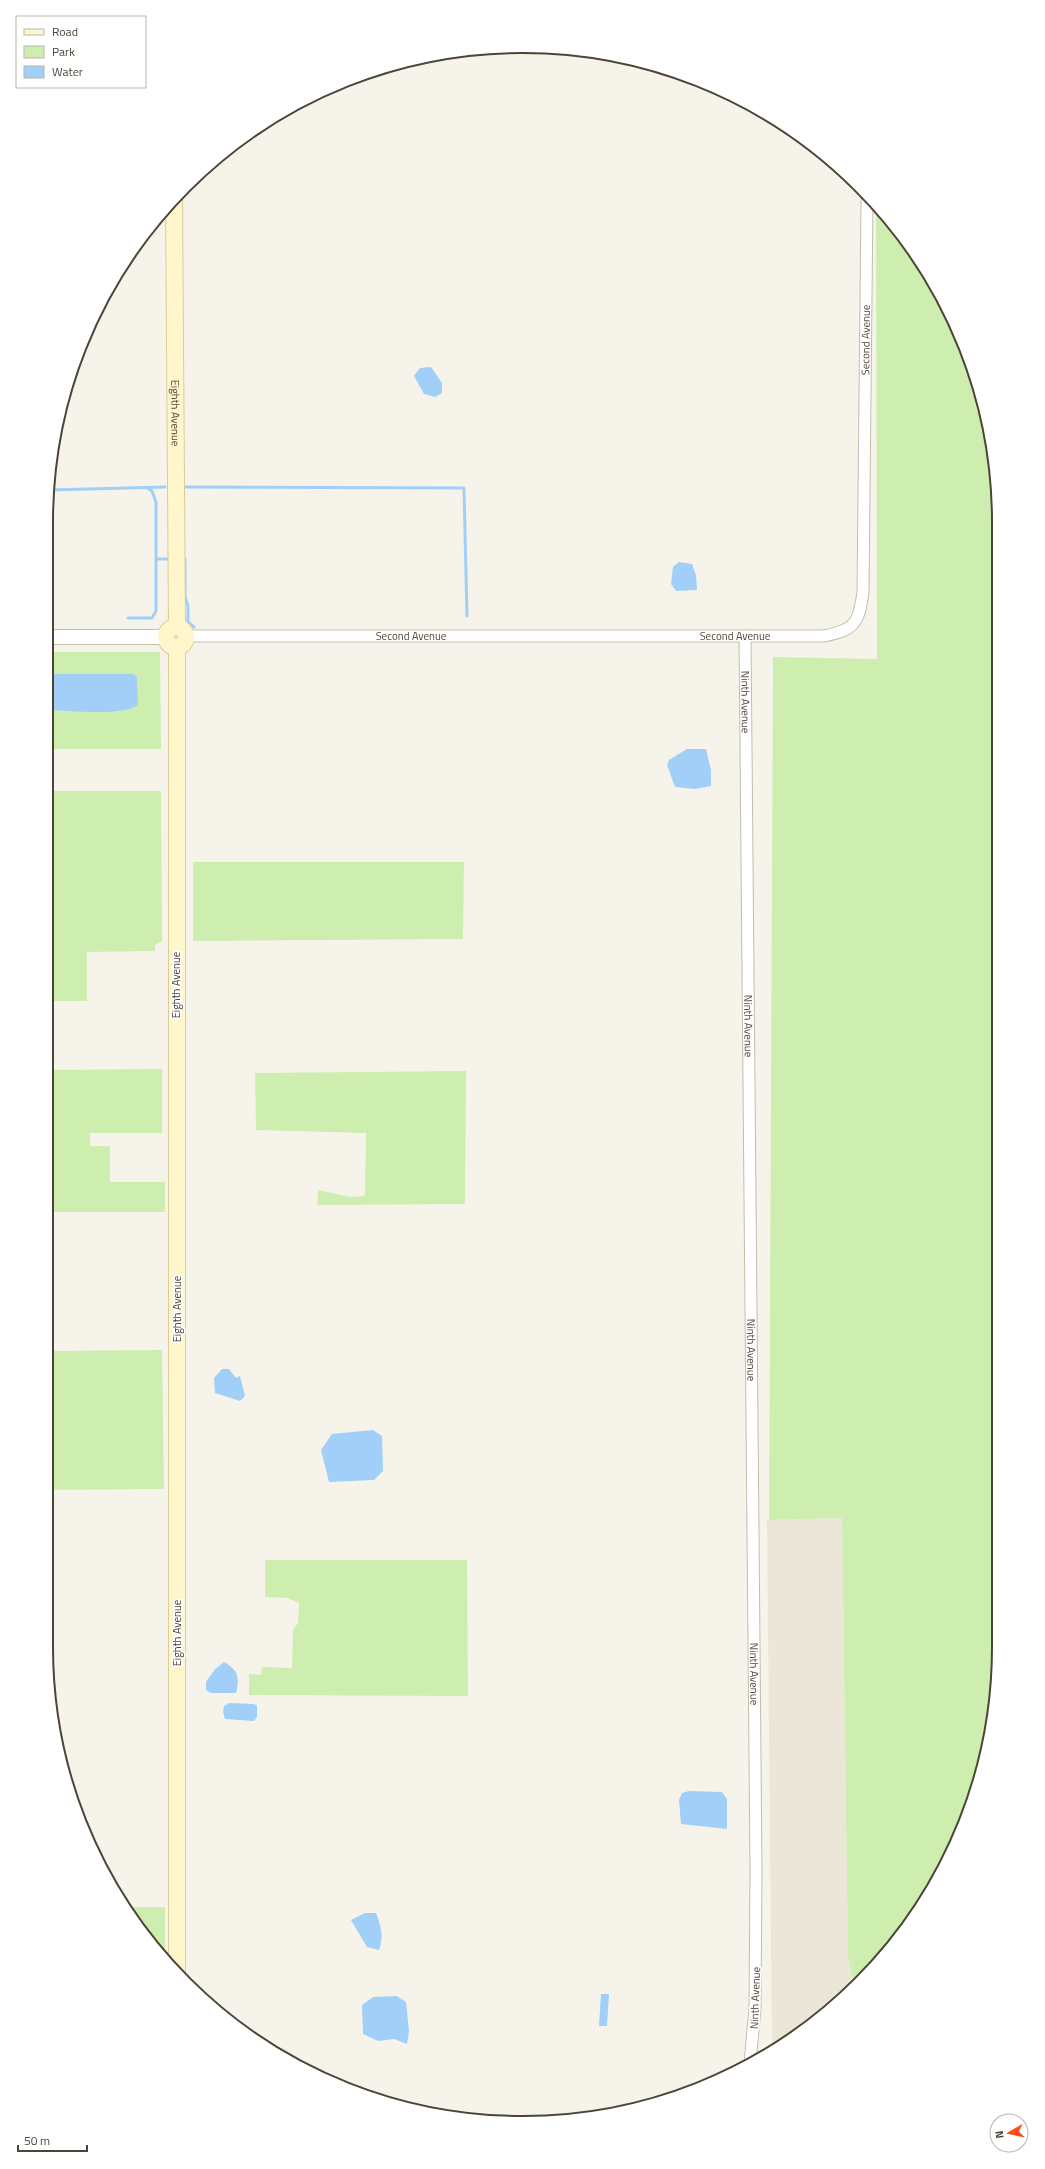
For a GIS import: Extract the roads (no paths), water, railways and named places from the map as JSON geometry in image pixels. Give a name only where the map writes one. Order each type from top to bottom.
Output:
[{"type":"main road","name":"Eighth Avenue","points":[[174,209],[177,637],[177,1963]]},
{"type":"street","name":"Second Avenue","points":[[53,637],[824,636],[842,633],[852,626],[860,615],[863,592],[867,205]]},
{"type":"street","name":"Ninth Avenue","points":[[745,636],[756,1862],[755,2008],[751,2057]]},
{"type":"water","points":[[431,367],[442,383],[442,393],[435,397],[424,394],[414,376],[420,368]]},
{"type":"water","points":[[679,562],[692,564],[696,575],[697,590],[676,591],[671,584],[673,567]]},
{"type":"water","points":[[53,674],[133,674],[137,677],[138,705],[130,709],[120,711],[94,712],[53,710]]},
{"type":"water","points":[[687,749],[706,749],[711,770],[711,786],[695,789],[675,787],[667,765],[669,760]]},
{"type":"water","points":[[222,1369],[229,1369],[236,1378],[240,1376],[245,1396],[240,1401],[215,1393],[214,1378]]},
{"type":"water","points":[[373,1430],[382,1436],[383,1471],[374,1480],[329,1482],[321,1450],[332,1434]]},
{"type":"water","points":[[224,1662],[235,1671],[237,1675],[238,1683],[236,1693],[211,1693],[206,1690],[206,1682],[215,1669]]},
{"type":"water","points":[[229,1703],[254,1704],[257,1706],[257,1717],[254,1721],[225,1719],[223,1712],[224,1706]]},
{"type":"water","points":[[689,1791],[722,1792],[727,1799],[727,1829],[681,1824],[679,1800],[682,1793]]},
{"type":"water","points":[[365,1913],[376,1913],[381,1932],[381,1945],[379,1950],[367,1947],[351,1920]]},
{"type":"water","points":[[601,1994],[609,1994],[607,2026],[599,2026]]},
{"type":"water","points":[[397,1996],[406,2002],[409,2031],[407,2044],[394,2039],[378,2041],[363,2034],[362,2005],[373,1997]]},
{"type":"waterway","points":[[54,490],[165,487]]},
{"type":"waterway","points":[[186,487],[464,488],[467,616]]},
{"type":"waterway","points":[[128,618],[152,618],[156,611],[156,502],[152,491],[147,488]]},
{"type":"waterway","points":[[156,559],[168,559]]},
{"type":"waterway","points":[[183,559],[185,559],[185,597],[188,606],[188,622],[194,627]]}]
